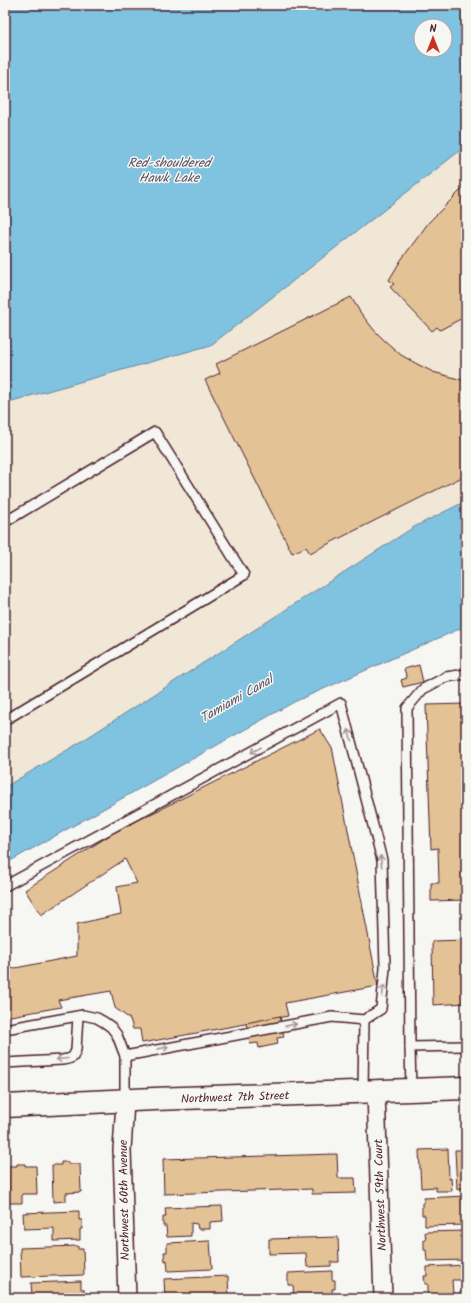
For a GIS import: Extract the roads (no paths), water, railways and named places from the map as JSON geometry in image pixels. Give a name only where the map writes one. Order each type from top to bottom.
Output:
[{"type":"main road","name":"Northwest 7th Street","points":[[5,1106],[466,1088]]},
{"type":"street","name":"Northwest 59th Court","points":[[370,1092],[383,1298]]},
{"type":"street","name":"Northwest 60th Avenue","points":[[125,1102],[122,1150],[127,1298]]},
{"type":"lane","points":[[5,522],[155,432],[244,575],[5,720]]},
{"type":"lane","points":[[411,1090],[407,708],[423,689],[446,678],[466,674]]},
{"type":"lane","points":[[5,886],[342,703],[382,860],[385,968],[381,1009],[364,1020],[332,1017],[125,1056]]},
{"type":"lane","points":[[5,1063],[62,1060],[73,1056],[76,1050],[78,1016]]},
{"type":"lane","points":[[5,1029],[78,1016],[90,1016],[97,1018],[111,1027],[117,1035],[125,1056],[125,1102]]},
{"type":"lane","points":[[364,1020],[370,1092]]},
{"type":"lane","points":[[410,1047],[466,1046]]},
{"type":"water","name":"Red-shouldered Hawk Lake","points":[[5,5],[466,5],[466,146],[211,345],[5,403]]},
{"type":"water","name":"Tamiami Canal","points":[[466,501],[466,626],[294,702],[5,864],[5,787],[79,743],[414,527]]}]
